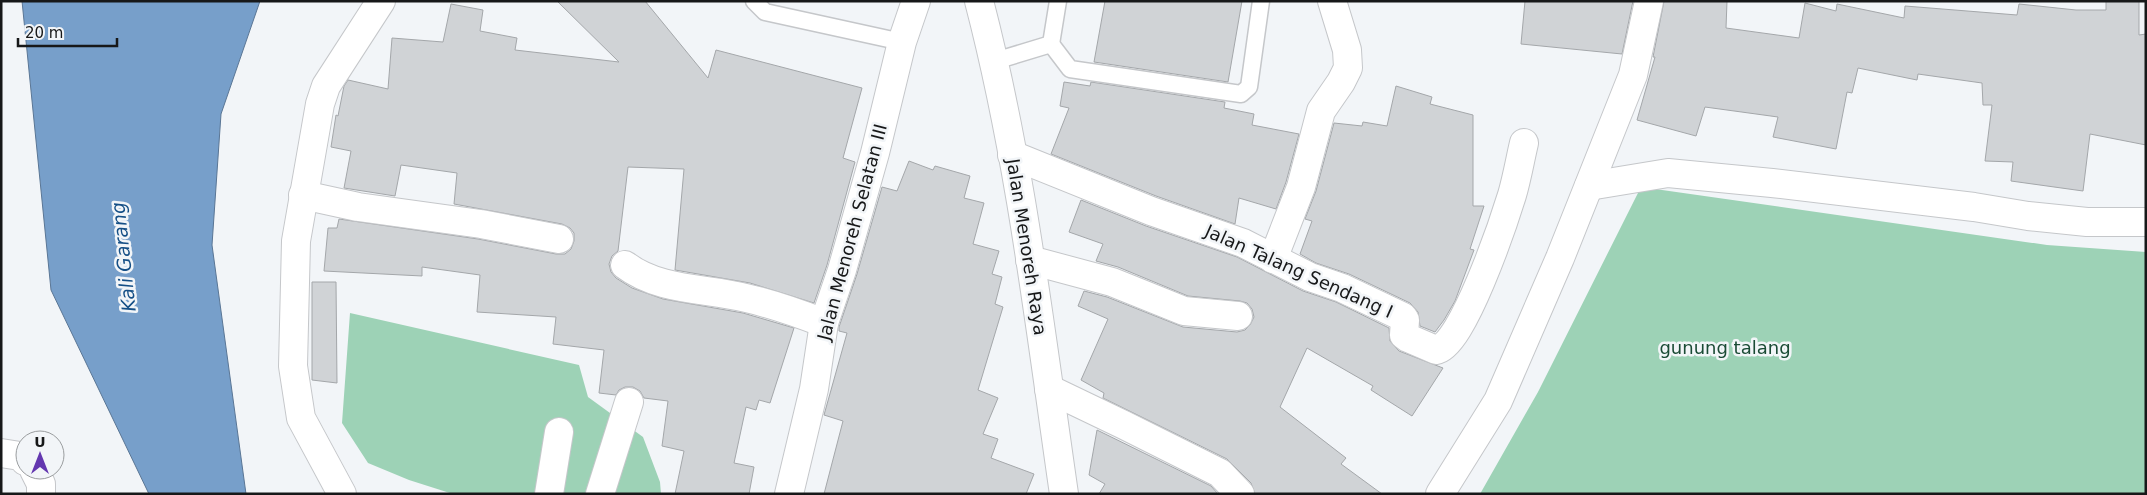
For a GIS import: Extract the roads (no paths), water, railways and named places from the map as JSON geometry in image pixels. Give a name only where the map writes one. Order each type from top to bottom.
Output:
[{"type":"street","points":[[342,494],[301,418],[296,391],[292,366],[292,336],[296,241],[320,104],[326,86],[381,1]]},
{"type":"street","name":"Jalan Menoreh Selatan III","points":[[788,494],[814,389],[824,323],[842,270],[902,42],[916,1]]},
{"type":"street","name":"Jalan Menoreh Raya","points":[[979,1],[995,61],[1012,155],[1030,260],[1064,494]]},
{"type":"street","points":[[1273,259],[1301,187],[1321,111],[1341,82],[1348,68],[1347,50],[1332,1]]},
{"type":"street","points":[[1440,494],[1498,401],[1590,186],[1633,75],[1649,1]]},
{"type":"street","name":"Jalan Talang Sendang I","points":[[1012,155],[1151,211],[1243,244],[1310,277],[1342,288],[1403,317],[1405,320],[1404,335],[1436,350],[1440,350],[1458,329],[1494,250],[1513,193],[1524,142]]},
{"type":"street","points":[[1590,186],[1668,172],[1828,190],[2028,216],[2087,222],[2146,222]]},
{"type":"street","points":[[303,196],[358,207],[481,224],[558,239]]},
{"type":"street","points":[[1030,260],[1112,282],[1184,311],[1238,316]]},
{"type":"street","points":[[624,265],[639,276],[654,282],[744,298],[777,306],[824,323]]},
{"type":"street","points":[[1049,389],[1220,473],[1240,494]]},
{"type":"street","points":[[600,494],[629,402]]},
{"type":"street","points":[[549,494],[559,432]]},
{"type":"street","points":[[1,453],[15,455]]},
{"type":"street","points":[[39,480],[41,494]]},
{"type":"lane","points":[[754,1],[765,12],[902,42]]},
{"type":"lane","points":[[1058,1],[1051,44],[1070,69],[1241,94],[1249,87],[1261,1]]},
{"type":"lane","points":[[995,61],[1051,44]]},
{"type":"water","name":"Kali Garang","points":[[22,1],[260,1],[221,114],[212,245],[246,494],[149,494],[51,290]]},
{"type":"park label","name":"gunung talang","points":[[1725,347]]}]
